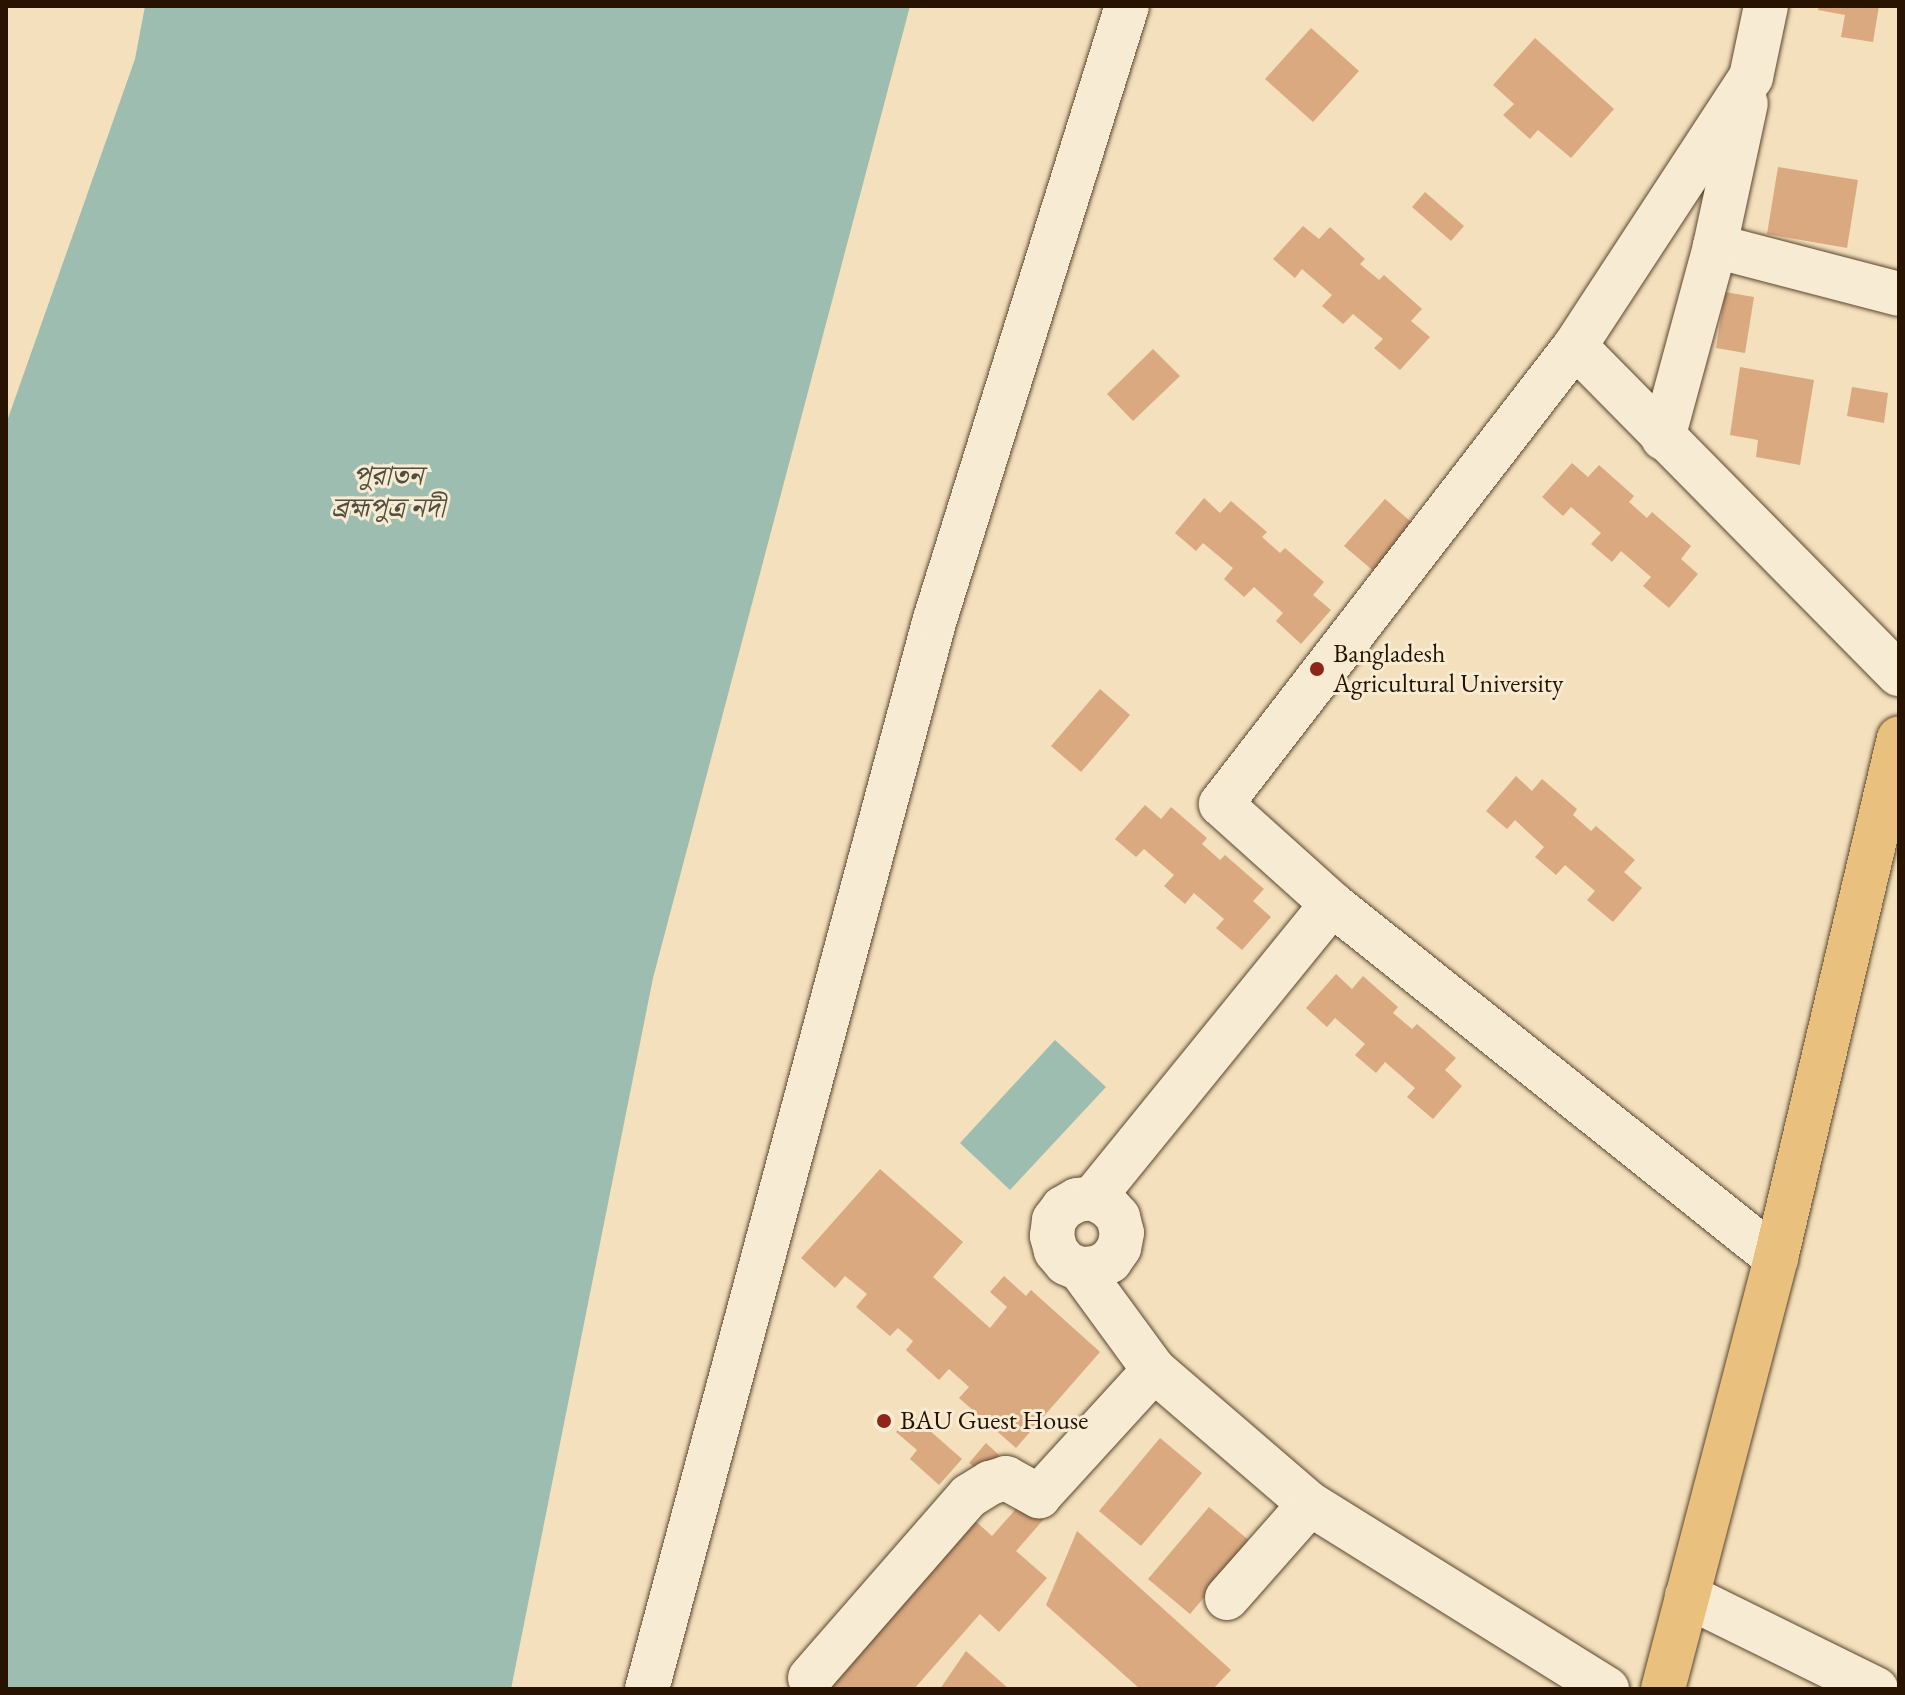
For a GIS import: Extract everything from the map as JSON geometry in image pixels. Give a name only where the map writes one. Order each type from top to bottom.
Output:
[{"type":"main road","points":[[1663,1689],[1776,1258],[1899,738]]},
{"type":"street","points":[[647,1689],[935,619],[1127,6]]},
{"type":"street","points":[[1663,438],[1715,246],[1766,6]]},
{"type":"street","points":[[1751,77],[1575,346],[1221,804],[1332,904],[1776,1258]]},
{"type":"street","points":[[1715,246],[1899,294]]},
{"type":"street","points":[[1575,346],[1899,674]]},
{"type":"street","points":[[1332,904],[1093,1198],[1108,1206],[1118,1217],[1122,1233],[1119,1248],[1110,1261],[1096,1268],[1080,1269],[1154,1370],[1310,1504],[1607,1689]]},
{"type":"street","points":[[810,1678],[969,1496],[1006,1478],[1039,1496],[1154,1370]]},
{"type":"street","points":[[1227,1598],[1310,1504]]},
{"type":"street","points":[[1687,1596],[1876,1689]]},
{"type":"water","name":"পুরাতন ব্রহ্মপুত্র নদী","points":[[145,6],[910,6],[653,978],[511,1689],[6,1689],[6,424],[135,59]]},
{"type":"water","points":[[1055,1040],[1106,1087],[1010,1190],[960,1143]]},
{"type":"building","points":[[1819,6],[1879,6],[1873,42],[1841,37],[1845,15],[1818,10]]},
{"type":"building","points":[[1311,28],[1359,71],[1313,122],[1265,79]]},
{"type":"building","points":[[1535,38],[1614,109],[1571,158],[1538,130],[1530,139],[1503,115],[1514,104],[1493,85]]},
{"type":"building","points":[[1778,167],[1858,180],[1847,248],[1767,234]]},
{"type":"building","points":[[1425,192],[1464,226],[1451,241],[1412,207]]},
{"type":"building","points":[[1303,226],[1319,239],[1330,227],[1365,259],[1360,264],[1379,280],[1384,275],[1422,309],[1411,321],[1430,337],[1400,370],[1374,348],[1383,339],[1353,314],[1343,324],[1322,306],[1332,295],[1302,269],[1295,278],[1273,259]]},
{"type":"building","points":[[1725,292],[1754,297],[1745,353],[1716,348]]},
{"type":"building","points":[[1153,349],[1180,376],[1133,421],[1107,394]]},
{"type":"building","points":[[1740,367],[1814,380],[1800,465],[1756,457],[1758,440],[1730,435]]},
{"type":"building","points":[[1852,387],[1888,393],[1884,423],[1847,416]]},
{"type":"building","points":[[1572,463],[1588,477],[1599,465],[1634,496],[1629,502],[1647,518],[1652,512],[1691,546],[1681,559],[1698,574],[1669,608],[1643,586],[1651,577],[1621,551],[1612,562],[1591,544],[1601,533],[1571,507],[1563,516],[1542,497]]},
{"type":"building","points":[[1204,498],[1220,513],[1231,501],[1267,532],[1262,537],[1280,553],[1285,548],[1324,582],[1313,595],[1331,610],[1301,644],[1276,621],[1283,613],[1254,587],[1244,597],[1224,579],[1233,568],[1203,543],[1196,551],[1175,533]]},
{"type":"building","points":[[1385,499],[1418,528],[1377,574],[1344,546]]},
{"type":"building","points":[[1100,689],[1130,715],[1081,772],[1051,746]]},
{"type":"building","points":[[1516,776],[1532,791],[1542,779],[1577,809],[1573,815],[1591,831],[1596,826],[1635,860],[1624,872],[1642,888],[1613,922],[1587,900],[1595,891],[1565,865],[1556,875],[1535,857],[1544,847],[1515,820],[1507,829],[1486,811]]},
{"type":"building","points":[[1145,805],[1161,819],[1171,807],[1207,838],[1202,844],[1220,860],[1225,855],[1264,889],[1253,901],[1271,917],[1242,950],[1216,928],[1224,919],[1194,893],[1185,904],[1164,886],[1174,875],[1144,849],[1136,857],[1115,839]]},
{"type":"building","points":[[1336,974],[1352,989],[1363,976],[1398,1007],[1393,1013],[1412,1029],[1417,1024],[1456,1058],[1445,1070],[1462,1086],[1433,1119],[1407,1097],[1415,1088],[1385,1062],[1376,1073],[1355,1055],[1365,1044],[1335,1018],[1327,1027],[1306,1008]]},
{"type":"building","points":[[880,1169],[963,1242],[933,1277],[990,1328],[1007,1307],[990,1292],[1004,1276],[1026,1296],[1031,1290],[1100,1352],[1016,1448],[959,1398],[969,1387],[949,1369],[939,1380],[906,1350],[913,1341],[898,1328],[890,1336],[856,1307],[867,1294],[845,1276],[835,1288],[801,1258]]},
{"type":"building","points":[[912,1415],[962,1459],[939,1485],[910,1459],[917,1450],[896,1432]]},
{"type":"building","points":[[1160,1438],[1202,1473],[1141,1546],[1099,1511]]},
{"type":"building","points":[[986,1443],[999,1455],[983,1474],[969,1463]]},
{"type":"building","points":[[1023,1501],[1044,1519],[1016,1551],[1047,1578],[999,1632],[980,1614],[914,1689],[819,1689],[971,1517],[992,1536]]},
{"type":"building","points":[[1209,1507],[1251,1542],[1190,1614],[1148,1579]]},
{"type":"building","points":[[1077,1531],[1231,1670],[1213,1689],[1140,1689],[1046,1605]]},
{"type":"building","points":[[966,1651],[1009,1689],[940,1689]]},
{"type":"place","name":"Bangladesh Agricultural University","points":[[1317,669]]},
{"type":"place","name":"BAU Guest House","points":[[884,1421]]}]
